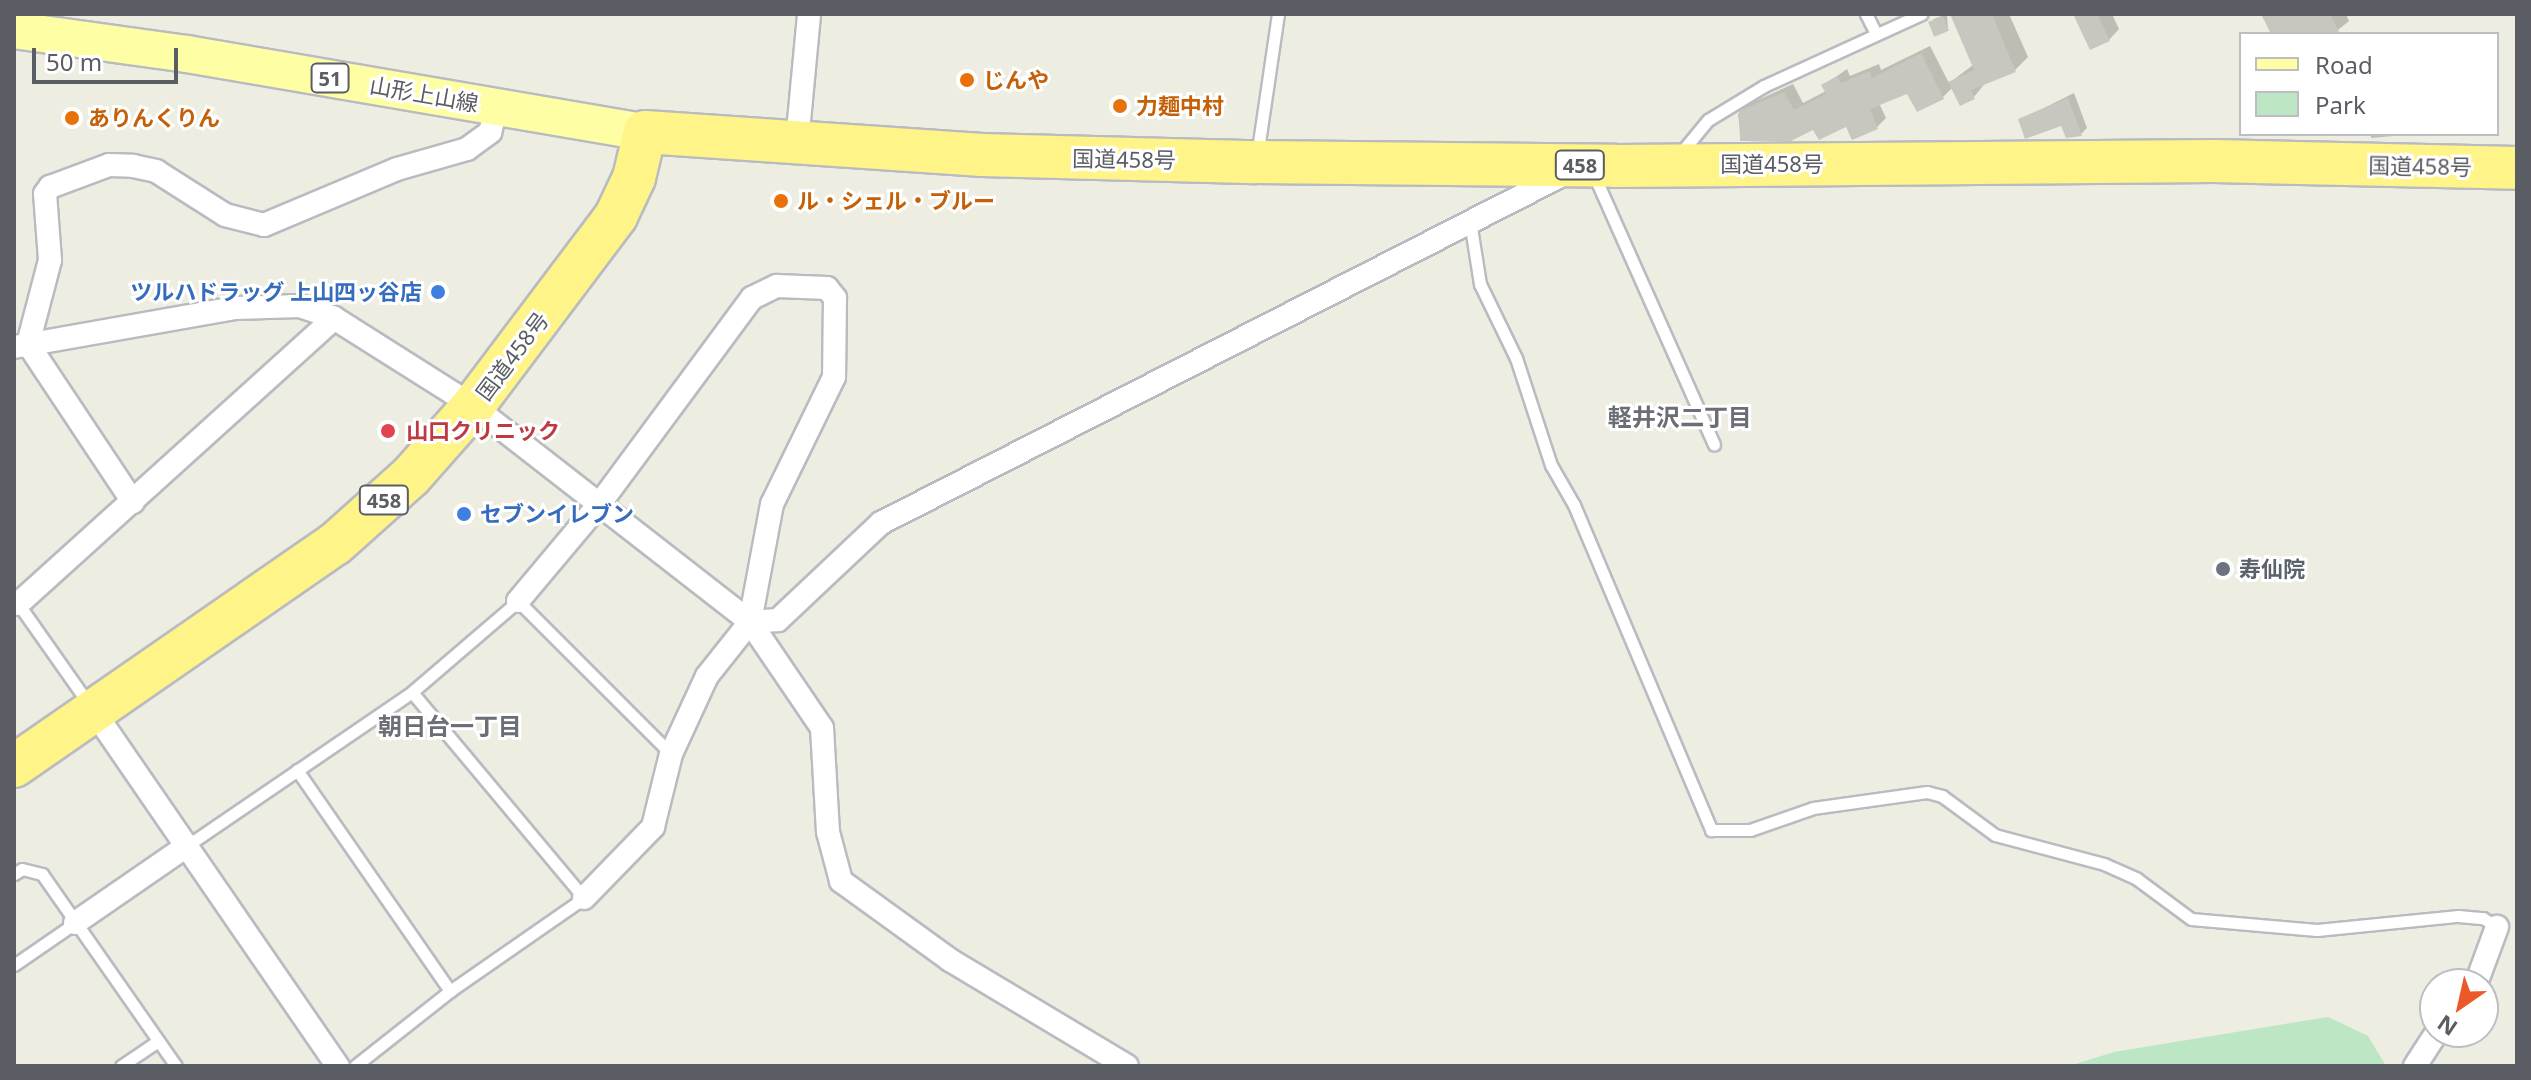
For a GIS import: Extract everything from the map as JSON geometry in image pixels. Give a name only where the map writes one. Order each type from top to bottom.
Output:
[{"type":"highway","name":"国道458号","points":[[14,766],[95,713],[335,544],[411,476],[473,406],[616,216],[634,178],[645,132],[982,155],[1256,162],[1669,165],[2214,161],[2517,168]]},
{"type":"main road","name":"山形上山線","points":[[14,30],[645,132]]},
{"type":"street","points":[[797,142],[809,14]]},
{"type":"street","points":[[21,345],[50,260],[45,194],[50,187],[109,165],[133,166],[156,171],[225,215],[264,225],[397,169],[467,149],[490,132],[497,107]]},
{"type":"street","points":[[750,622],[778,620],[881,523],[1470,221],[1586,165]]},
{"type":"street","points":[[518,601],[601,502],[752,298],[777,286],[827,288],[835,298],[834,377],[772,504],[750,622],[707,676],[671,754],[653,827],[584,898]]},
{"type":"street","points":[[21,345],[236,308],[300,306],[334,318],[473,406],[601,502],[750,622],[822,728],[829,845],[841,881],[950,960],[1127,1066]]},
{"type":"street","points":[[15,603],[133,502],[334,318]]},
{"type":"street","points":[[21,345],[133,502]]},
{"type":"street","points":[[95,713],[338,1066]]},
{"type":"street","points":[[75,923],[188,845]]},
{"type":"street","points":[[2482,968],[2497,927]]},
{"type":"street","points":[[2415,1066],[2427,1048]]},
{"type":"lane","points":[[1256,162],[1278,14]]},
{"type":"lane","points":[[1866,14],[1876,34]]},
{"type":"lane","points":[[1669,165],[1708,120],[1764,86],[1921,14]]},
{"type":"lane","points":[[1586,165],[1714,445]]},
{"type":"lane","points":[[1470,221],[1480,284],[1516,358],[1551,465],[1574,505],[1711,830],[1750,830],[1813,808],[1927,792],[1942,796],[1995,835],[2104,864],[2137,879],[2191,919],[2317,930],[2458,916],[2483,918],[2497,927]]},
{"type":"lane","points":[[188,845],[412,692],[518,601],[671,754]]},
{"type":"lane","points":[[15,603],[95,713]]},
{"type":"lane","points":[[355,1066],[450,991],[584,898],[412,692]]},
{"type":"lane","points":[[297,770],[450,991]]},
{"type":"lane","points":[[14,874],[22,869],[42,874],[176,1066]]},
{"type":"lane","points":[[14,965],[75,923]]},
{"type":"lane","points":[[121,1066],[158,1041]]},
{"type":"green space","points":[[2328,1017],[2368,1036],[2386,1066],[2069,1066],[2114,1052]]},
{"type":"building","points":[[1950,14],[1992,14],[2016,72],[1971,90],[1975,99],[1960,106],[1948,82],[1974,70]]},
{"type":"building","points":[[2073,14],[2097,14],[2110,41],[2090,50]]},
{"type":"building","points":[[2261,14],[2330,14],[2339,32],[2270,32]]},
{"type":"building","points":[[1943,16],[1949,31],[1934,37],[1928,22]]},
{"type":"building","points":[[1921,53],[1944,99],[1917,112],[1907,94],[1870,109],[1878,129],[1852,140],[1846,127],[1819,140],[1813,130],[1791,141],[1740,141],[1739,111],[1784,92],[1794,110],[1826,94],[1821,85],[1837,76],[1841,83],[1870,71],[1872,78]]},
{"type":"building","points":[[2068,98],[2082,136],[2066,138],[2061,126],[2025,139],[2018,119]]},
{"type":"place","name":"じんや","points":[[967,80]]},
{"type":"place","name":"力麺中村","points":[[1120,106]]},
{"type":"place","name":"ありんくりん","points":[[72,118]]},
{"type":"place","name":"ル・シェル・ブルー","points":[[781,201]]},
{"type":"place","name":"ツルハドラッグ 上山四ッ谷店","points":[[438,292]]},
{"type":"place","name":"山口クリニック","points":[[388,431]]},
{"type":"place","name":"セブンイレブン","points":[[464,514]]},
{"type":"place","name":"寿仙院","points":[[2223,569]]},
{"type":"district","name":"軽井沢二丁目","points":[[1680,417]]},
{"type":"district","name":"朝日台一丁目","points":[[450,726]]}]
